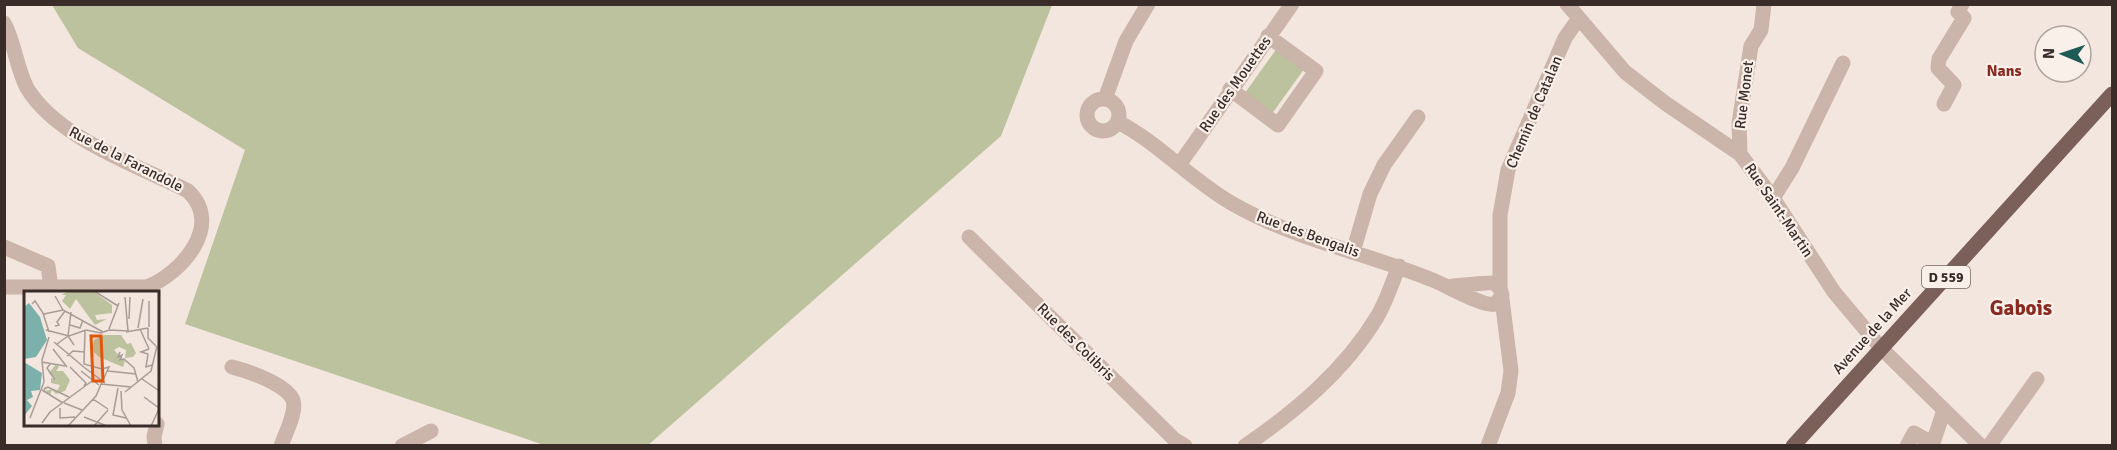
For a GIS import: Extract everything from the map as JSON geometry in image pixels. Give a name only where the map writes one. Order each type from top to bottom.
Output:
[{"type":"main road","name":"D 559","points":[[2106,105],[2112,94]]},
{"type":"main road","name":"Avenue de la Mer","points":[[1793,446],[2065,144],[2106,105]]},
{"type":"street","points":[[1105,99],[1116,107],[1118,122],[1113,128],[1104,131],[1094,129],[1088,121],[1091,105],[1105,99],[1126,41],[1148,4]]},
{"type":"street","name":"Rue des Mouettes","points":[[1179,165],[1230,89],[1292,4]]},
{"type":"street","points":[[1567,4],[1579,18]]},
{"type":"street","name":"Rue Monet","points":[[1740,154],[1739,123],[1750,46],[1761,30],[1764,4]]},
{"type":"street","points":[[1944,104],[1954,85],[1938,68],[1939,59],[1964,18],[1958,12],[1962,4]]},
{"type":"street","name":"Rue Saint-Martin","points":[[1579,18],[1625,72],[1665,103],[1740,154],[1773,198],[1834,291],[1881,348],[1981,446]]},
{"type":"street","name":"Chemin de Catalan","points":[[1490,292],[1501,266],[1500,215],[1508,170],[1565,38],[1579,18]]},
{"type":"street","name":"Rue de la Farandole","points":[[4,22],[26,85],[50,118],[79,136],[188,191],[197,199],[200,212],[200,235],[189,257],[169,277],[156,283],[138,288],[4,288]]},
{"type":"street","points":[[1230,89],[1278,125],[1304,89],[1316,72],[1268,36]]},
{"type":"street","points":[[1773,198],[1792,168],[1843,63]]},
{"type":"street","points":[[1353,252],[1370,194],[1384,165],[1418,117]]},
{"type":"street","name":"Rue des Bengalis","points":[[1118,122],[1231,203],[1263,219],[1450,286],[1490,292]]},
{"type":"street","name":"Rue des Colibris","points":[[969,237],[1175,440],[1185,446]]},
{"type":"street","points":[[4,248],[48,266],[51,288]]},
{"type":"street","points":[[1245,446],[1294,411],[1340,366],[1377,318],[1399,266]]},
{"type":"street","points":[[1488,446],[1508,393],[1510,371],[1507,331],[1490,292]]},
{"type":"street","points":[[232,367],[256,373],[287,393],[292,400],[293,408],[281,446]]},
{"type":"street","points":[[1989,446],[2037,379]]},
{"type":"street","points":[[1907,446],[1914,433],[1932,444],[1944,410]]},
{"type":"street","points":[[155,446],[157,426]]},
{"type":"street","points":[[402,446],[431,430]]},
{"type":"green space","points":[[52,5],[1052,5],[1001,136],[647,446],[544,445],[185,324],[245,150],[78,48]]},
{"type":"green space","points":[[1280,44],[1307,65],[1269,118],[1242,97]]},
{"type":"district","name":"Nans","points":[[2004,70]]},
{"type":"district","name":"Gabois","points":[[2021,308]]}]
